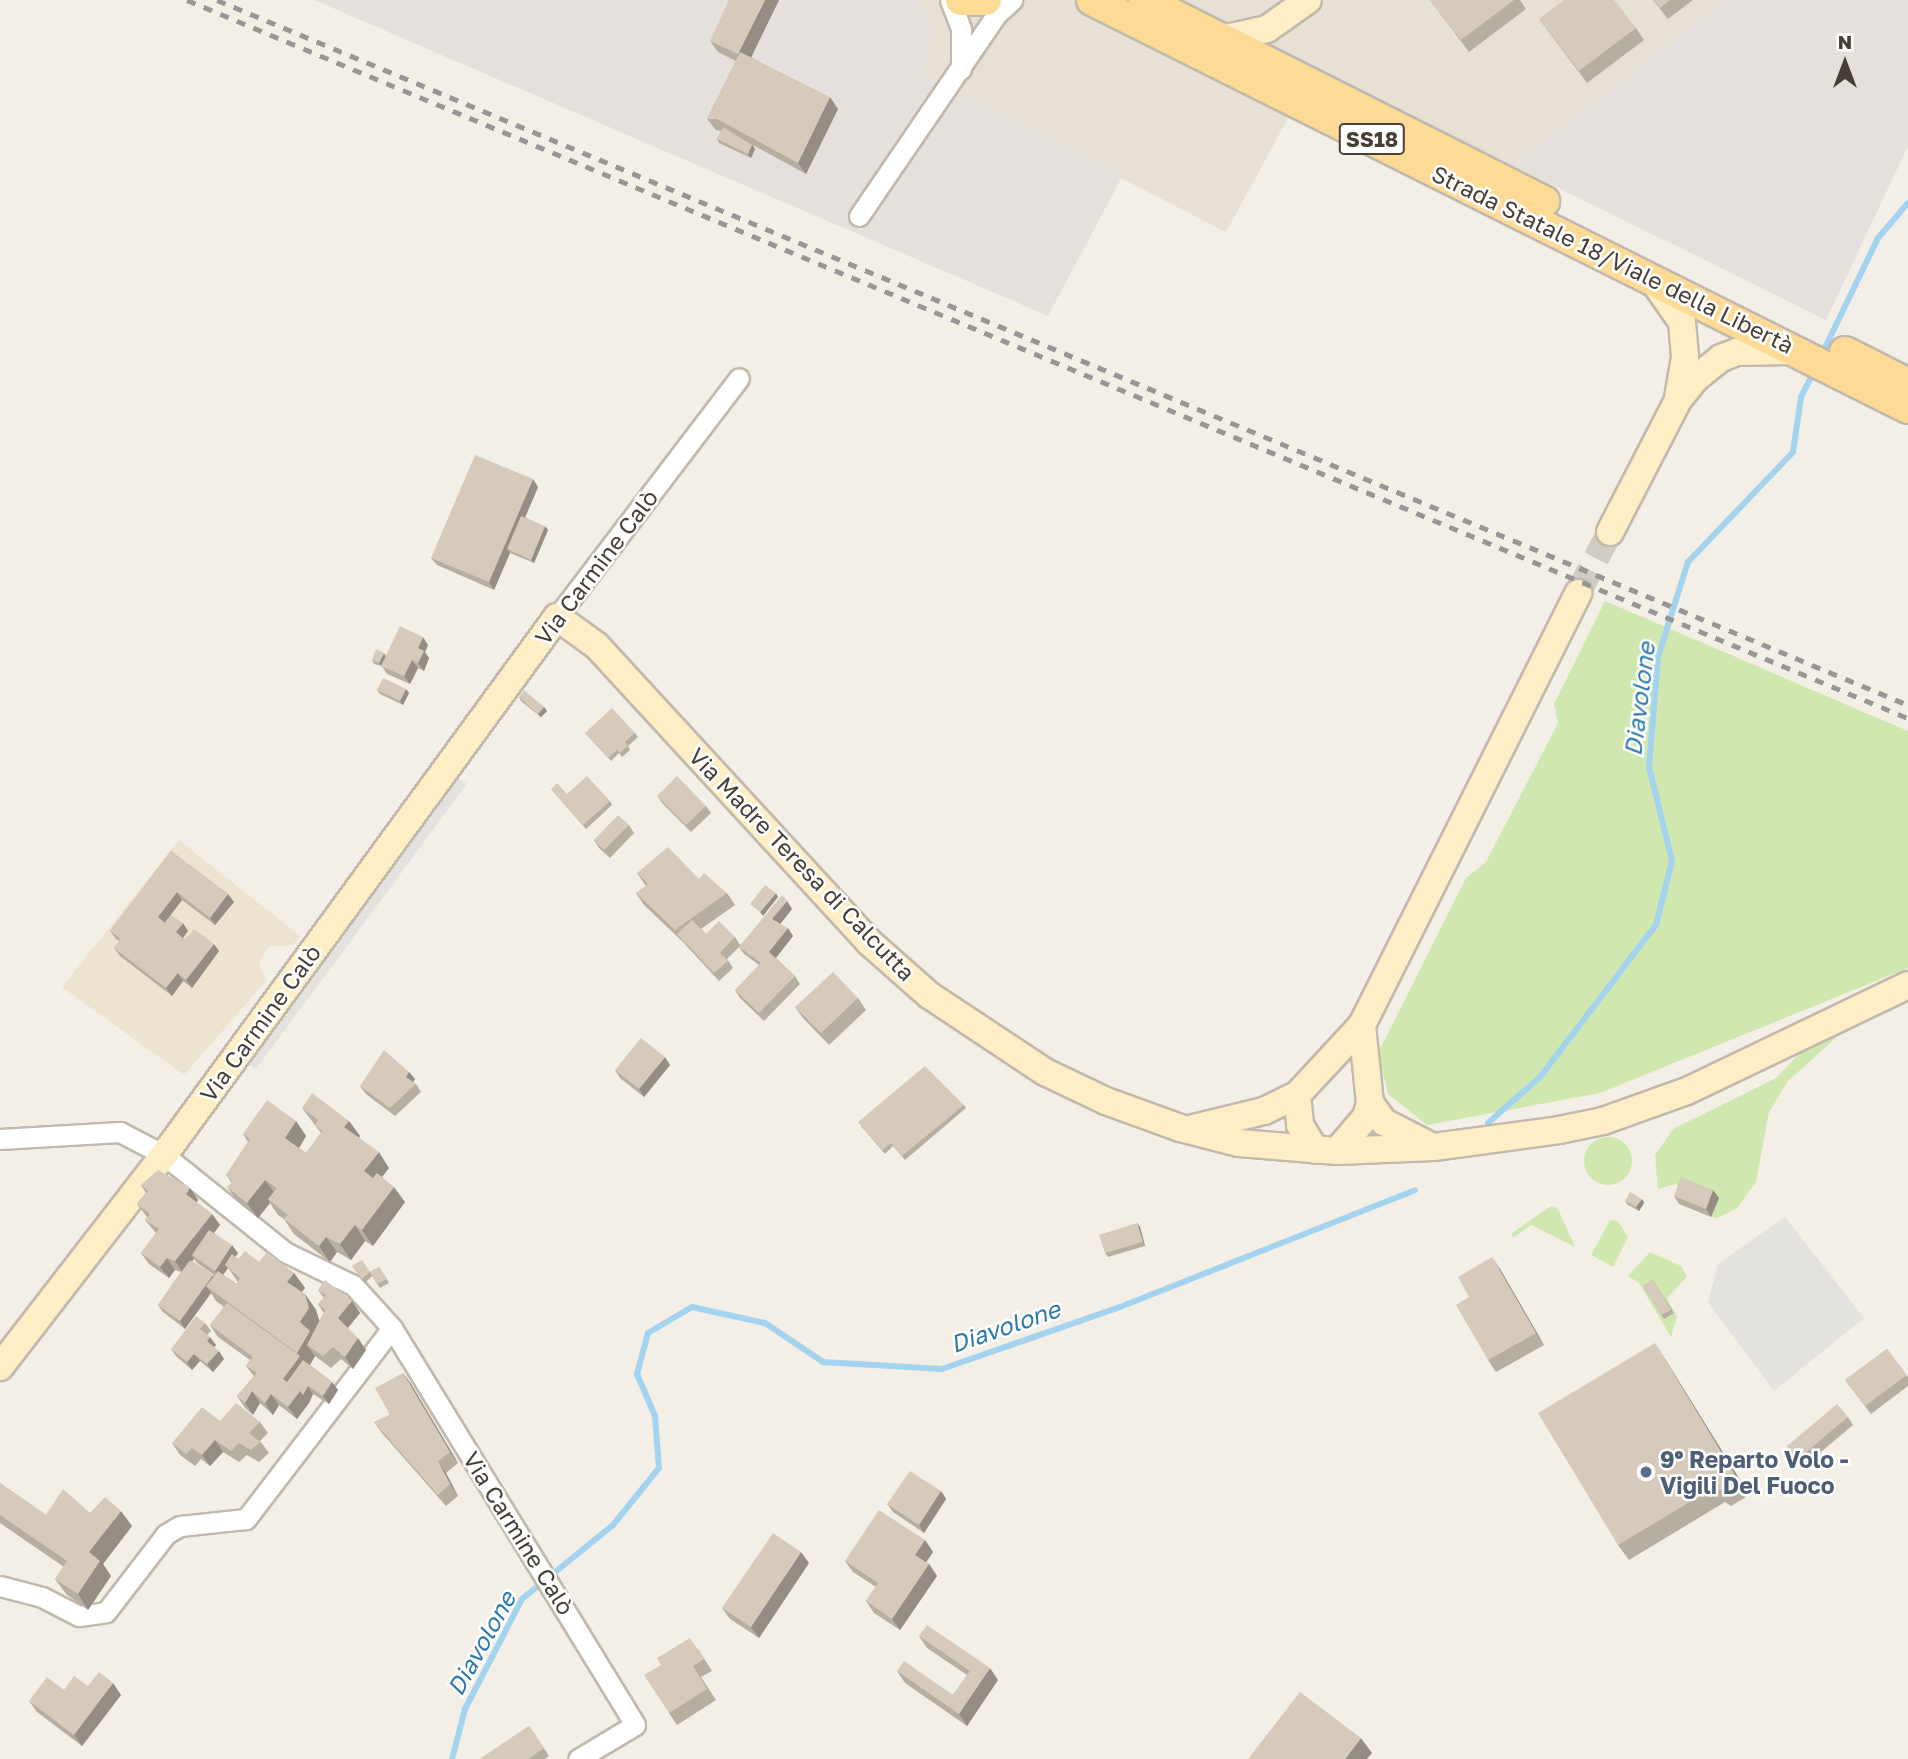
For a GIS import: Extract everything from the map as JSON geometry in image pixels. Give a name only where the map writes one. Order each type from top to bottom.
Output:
[{"type":"main road","points":[[961,0],[986,0]]},
{"type":"main road","name":"Strada Statale 18/Viale della Libertà","points":[[1092,0],[1651,278],[1818,352],[1908,384]]},
{"type":"main road","name":"Strada Statale 18/Viale della Libertà","points":[[1144,0],[1818,352],[1908,408]]},
{"type":"street","points":[[950,0],[961,29],[961,70]]},
{"type":"street","points":[[859,216],[1012,0]]},
{"type":"street","points":[[1222,39],[1266,29],[1307,0]]},
{"type":"street","points":[[1274,66],[1273,40],[1280,21]]},
{"type":"street","points":[[1651,278],[1682,322],[1685,357],[1678,400]]},
{"type":"street","points":[[1609,532],[1678,400],[1721,358],[1752,349],[1818,352]]},
{"type":"street","name":"Via Carmine Calò","points":[[578,1759],[635,1725],[578,1627],[393,1328],[353,1285],[285,1252],[164,1155],[557,617],[739,378]]},
{"type":"street","points":[[1188,1129],[1264,1111],[1297,1095],[1362,1025],[1578,593]]},
{"type":"street","name":"Via Madre Teresa di Calcutta","points":[[557,617],[597,646],[869,942],[929,995],[1045,1072],[1106,1101],[1239,1143],[1326,1150],[1434,1147],[1603,1121],[1687,1091],[1908,985]]},
{"type":"street","points":[[1297,1095],[1300,1125],[1326,1150],[1366,1117],[1370,1103],[1362,1025]]},
{"type":"street","points":[[1370,1103],[1395,1130],[1434,1147]]},
{"type":"street","points":[[0,1139],[120,1132],[164,1155],[0,1367]]},
{"type":"street","points":[[0,1586],[42,1597],[79,1616],[106,1612],[166,1534],[180,1526],[246,1519],[393,1328]]},
{"type":"shaded area","points":[[314,0],[920,0],[934,29],[933,46],[921,75],[1123,175],[1048,316]]},
{"type":"shaded area","points":[[920,0],[1726,0],[1512,165],[1312,74],[1226,232],[920,75],[933,46],[934,29]]},
{"type":"shaded area","points":[[1726,0],[1908,0],[1908,146],[1826,320],[1512,165]]},
{"type":"shaded area","points":[[455,776],[467,784],[256,1069],[244,1061]]},
{"type":"shaded area","points":[[179,840],[300,936],[293,945],[270,946],[259,962],[266,981],[184,1075],[62,987]]},
{"type":"shaded area","points":[[1785,1217],[1864,1318],[1774,1391],[1708,1303],[1718,1264]]},
{"type":"green space","points":[[1605,601],[1908,731],[1908,968],[1600,1093],[1427,1125],[1388,1094],[1378,1053],[1466,878],[1486,862],[1558,723],[1554,704]]},
{"type":"green space","points":[[1838,1036],[1788,1081],[1769,1112],[1756,1182],[1737,1208],[1717,1218],[1711,1217],[1718,1198],[1683,1195],[1676,1184],[1658,1189],[1655,1155],[1673,1129],[1776,1078],[1799,1054]]},
{"type":"green space","points":[[1608,1137],[1625,1144],[1632,1161],[1625,1178],[1608,1185],[1591,1178],[1584,1161],[1591,1144]]},
{"type":"green space","points":[[1551,1206],[1558,1209],[1575,1247],[1531,1225],[1513,1238],[1512,1233]]},
{"type":"green space","points":[[1610,1220],[1618,1221],[1628,1237],[1613,1267],[1591,1255]]},
{"type":"green space","points":[[1650,1252],[1681,1266],[1687,1277],[1667,1298],[1677,1317],[1671,1337],[1639,1283],[1628,1276]]},
{"type":"building","points":[[729,0],[765,0],[738,54],[710,41]]},
{"type":"building","points":[[1430,0],[1514,0],[1461,40]]},
{"type":"building","points":[[1564,0],[1614,0],[1636,28],[1579,71],[1539,19]]},
{"type":"building","points":[[1654,0],[1670,0],[1660,8]]},
{"type":"building","points":[[740,52],[830,97],[798,163],[717,119],[707,119]]},
{"type":"building","points":[[723,127],[752,145],[748,154],[717,139]]},
{"type":"building","points":[[475,455],[533,479],[489,582],[431,558]]},
{"type":"building","points":[[521,516],[545,526],[531,560],[507,549]]},
{"type":"building","points":[[400,626],[423,637],[418,648],[424,651],[418,663],[412,660],[404,676],[381,666]]},
{"type":"building","points":[[376,649],[384,653],[379,663],[372,660]]},
{"type":"building","points":[[383,678],[406,689],[400,701],[377,690]]},
{"type":"building","points":[[524,690],[544,707],[538,714],[519,697]]},
{"type":"building","points":[[612,708],[635,733],[625,742],[628,746],[620,753],[617,750],[608,758],[585,733]]},
{"type":"building","points":[[587,776],[610,801],[583,825],[551,789],[557,783],[567,794]]},
{"type":"building","points":[[677,776],[706,806],[686,825],[657,796]]},
{"type":"building","points":[[618,815],[629,825],[604,850],[594,840]]},
{"type":"building","points":[[668,847],[699,879],[704,873],[727,893],[675,930],[636,893],[648,884],[637,873]]},
{"type":"building","points":[[171,851],[228,894],[210,918],[177,892],[158,917],[165,923],[171,915],[183,923],[176,932],[185,940],[194,929],[214,944],[186,980],[178,973],[166,988],[114,948],[121,939],[110,931]]},
{"type":"building","points":[[765,885],[776,893],[760,912],[750,904]]},
{"type":"building","points":[[782,895],[787,901],[772,919],[788,928],[769,952],[795,976],[759,1013],[735,990],[761,963],[739,947]]},
{"type":"building","points":[[692,920],[706,934],[719,921],[735,937],[720,953],[728,961],[714,973],[677,934]]},
{"type":"building","points":[[833,972],[858,998],[821,1033],[795,1007]]},
{"type":"building","points":[[641,1038],[665,1057],[639,1089],[615,1070]]},
{"type":"building","points":[[384,1050],[409,1072],[406,1077],[416,1084],[390,1108],[360,1086]]},
{"type":"building","points":[[925,1066],[964,1105],[902,1156],[891,1143],[882,1150],[858,1122]]},
{"type":"building","points":[[312,1093],[349,1121],[344,1127],[379,1152],[364,1171],[373,1178],[377,1173],[394,1187],[362,1230],[355,1225],[340,1244],[326,1237],[319,1246],[284,1219],[288,1215],[268,1199],[277,1188],[265,1180],[247,1203],[227,1187],[233,1182],[226,1175],[250,1139],[243,1134],[267,1100],[296,1121],[285,1138],[306,1153],[322,1131],[315,1125],[318,1120],[302,1108]]},
{"type":"building","points":[[158,1170],[190,1188],[186,1194],[212,1214],[175,1261],[167,1258],[160,1267],[141,1253],[159,1229],[145,1220],[150,1214],[137,1204],[148,1191],[141,1185]]},
{"type":"building","points":[[1681,1177],[1713,1190],[1706,1209],[1674,1196]]},
{"type":"building","points":[[1630,1192],[1642,1199],[1636,1207],[1625,1201]]},
{"type":"building","points":[[1137,1223],[1143,1242],[1105,1253],[1099,1235]]},
{"type":"building","points":[[209,1230],[232,1245],[215,1271],[192,1255]]},
{"type":"building","points":[[245,1251],[259,1262],[267,1252],[294,1273],[287,1282],[305,1294],[309,1308],[300,1322],[310,1331],[297,1353],[206,1286],[218,1271],[237,1284],[240,1278],[225,1265],[232,1254],[238,1259]]},
{"type":"building","points":[[1492,1257],[1536,1333],[1488,1360],[1456,1305],[1469,1297],[1458,1277]]},
{"type":"building","points":[[190,1260],[213,1275],[180,1321],[158,1305]]},
{"type":"building","points":[[362,1260],[370,1272],[362,1279],[352,1266]]},
{"type":"building","points":[[379,1267],[387,1279],[377,1284],[370,1272]]},
{"type":"building","points":[[325,1280],[352,1301],[338,1318],[358,1338],[345,1357],[333,1347],[323,1356],[307,1345],[325,1310],[318,1304],[326,1295],[318,1290]]},
{"type":"building","points":[[1653,1280],[1671,1310],[1661,1315],[1643,1286]]},
{"type":"building","points":[[227,1303],[300,1356],[283,1379],[300,1391],[288,1407],[271,1394],[265,1403],[252,1391],[245,1403],[237,1396],[257,1373],[246,1366],[253,1357],[210,1325]]},
{"type":"building","points":[[196,1316],[205,1323],[200,1329],[210,1337],[207,1341],[219,1351],[207,1364],[194,1354],[187,1362],[171,1349]]},
{"type":"building","points":[[1655,1343],[1734,1473],[1736,1481],[1721,1491],[1715,1487],[1618,1545],[1538,1413]]},
{"type":"building","points":[[1887,1349],[1907,1375],[1865,1406],[1845,1380]]},
{"type":"building","points":[[303,1360],[332,1382],[323,1396],[308,1386],[303,1395],[287,1382]]},
{"type":"building","points":[[403,1373],[450,1452],[438,1461],[450,1484],[438,1495],[374,1422],[390,1415],[375,1388]]},
{"type":"building","points":[[236,1403],[260,1422],[249,1433],[260,1442],[251,1450],[239,1443],[231,1451],[215,1440],[202,1455],[192,1448],[186,1454],[172,1443],[202,1407],[220,1421]]},
{"type":"building","points":[[1837,1404],[1848,1417],[1798,1459],[1787,1446]]},
{"type":"building","points":[[910,1471],[941,1491],[919,1525],[887,1504]]},
{"type":"building","points":[[0,1483],[46,1515],[63,1489],[90,1513],[105,1497],[121,1511],[89,1552],[100,1561],[78,1594],[55,1579],[67,1561],[0,1515]]},
{"type":"building","points":[[879,1510],[925,1540],[915,1555],[929,1564],[892,1619],[866,1601],[878,1583],[845,1561]]},
{"type":"building","points":[[773,1533],[801,1552],[751,1627],[722,1608]]},
{"type":"building","points":[[927,1625],[990,1668],[959,1714],[897,1671],[904,1661],[953,1695],[970,1671],[919,1636]]},
{"type":"building","points":[[690,1638],[704,1659],[693,1666],[707,1689],[669,1713],[644,1675],[661,1665],[657,1658]]},
{"type":"building","points":[[99,1672],[113,1683],[74,1735],[29,1701],[47,1677],[64,1690],[74,1676],[88,1686]]},
{"type":"building","points":[[1300,1692],[1361,1738],[1345,1759],[1248,1759]]},
{"type":"building","points":[[529,1726],[544,1748],[528,1759],[480,1759]]},
{"type":"waterway","name":"Diavolone","points":[[1821,356],[1878,238],[1908,203]]},
{"type":"waterway","name":"Diavolone","points":[[1488,1123],[1540,1077],[1656,925],[1672,861],[1649,767],[1658,657],[1688,562],[1793,452],[1801,397],[1815,369]]},
{"type":"waterway","name":"Diavolone","points":[[452,1759],[465,1709],[522,1599],[613,1525],[659,1468],[655,1416],[637,1374],[648,1333],[692,1307],[765,1323],[823,1362],[942,1369],[1120,1307],[1415,1190]]},
{"type":"tunnel","points":[[1578,593],[1610,532]]},
{"type":"railway","points":[[187,0],[1908,718]]},
{"type":"railway","points":[[217,0],[1908,705]]},
{"type":"place","name":"9º Reparto Volo - Vigili Del Fuoco","points":[[1646,1472]]}]
